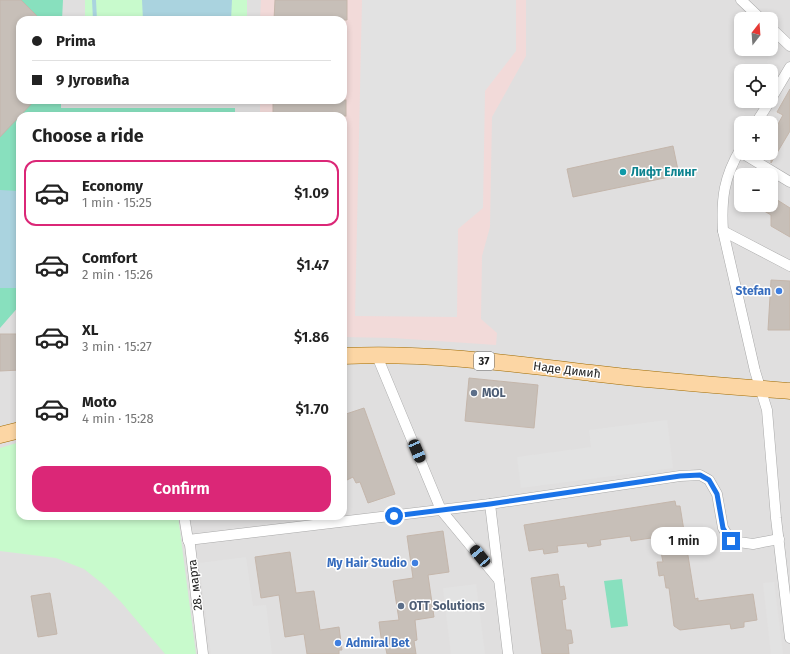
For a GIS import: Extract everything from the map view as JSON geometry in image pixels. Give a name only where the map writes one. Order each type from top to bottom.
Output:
[{"type":"main road","name":"Наде Димић","points":[[347,356],[489,361],[592,373],[790,391]]},
{"type":"main road","points":[[0,425],[16,421]]},
{"type":"main road","points":[[0,435],[16,431]]},
{"type":"street","points":[[741,0],[754,12]]},
{"type":"street","points":[[778,35],[790,46]]},
{"type":"street","points":[[778,87],[790,67]]},
{"type":"street","points":[[736,160],[727,176],[723,192],[723,231],[755,371],[766,410],[778,539],[790,638]]},
{"type":"street","points":[[755,160],[790,182]]},
{"type":"street","points":[[723,231],[790,266]]},
{"type":"street","points":[[377,356],[441,510],[499,580]]},
{"type":"street","points":[[188,540],[490,504],[680,476],[700,475],[709,480],[717,494],[723,528],[731,541],[753,544],[778,539]]},
{"type":"street","points":[[490,504],[508,654]]},
{"type":"street","name":"28. марта","points":[[185,520],[190,545],[203,654]]},
{"type":"shaded area","points":[[0,0],[790,0],[790,654],[0,654]]},
{"type":"shaded area","points":[[261,0],[526,0],[526,56],[492,117],[490,227],[482,256],[481,319],[497,333],[496,345],[393,338],[347,337],[347,112],[260,112],[260,104],[347,104],[347,16],[260,16]]},
{"type":"shaded area","points":[[362,0],[516,0],[516,51],[485,91],[483,208],[458,229],[457,317],[355,316]]},
{"type":"shaded area","points":[[667,420],[673,468],[521,488],[517,457],[591,447],[589,430]]},
{"type":"shaded area","points":[[246,557],[253,606],[266,605],[272,654],[211,654],[199,563]]},
{"type":"shaded area","points":[[774,582],[783,654],[771,654],[763,583]]},
{"type":"shaded area","points":[[476,584],[485,654],[451,654],[443,588]]},
{"type":"green space","points":[[0,0],[63,0],[62,16],[16,16],[16,104],[61,104],[61,108],[235,108],[235,112],[16,112],[16,310],[0,328]]},
{"type":"green space","points":[[85,0],[247,0],[247,16],[85,16]]},
{"type":"green space","points":[[16,443],[16,520],[179,520],[196,654],[165,654],[121,602],[104,585],[84,569],[56,558],[0,551],[0,448]]},
{"type":"green space","points":[[622,579],[628,626],[611,628],[604,581]]},
{"type":"water","points":[[142,0],[232,0],[231,16],[143,16]]},
{"type":"water","points":[[0,190],[16,191],[16,288],[0,288]]},
{"type":"building","points":[[0,0],[21,0],[37,16],[16,16],[16,104],[31,104],[24,112],[16,112],[16,120],[0,137]]},
{"type":"building","points":[[275,0],[347,0],[347,16],[274,16]]},
{"type":"building","points":[[790,89],[790,131],[778,151],[778,124],[783,115],[777,112]]},
{"type":"building","points":[[273,104],[346,104],[346,112],[273,112]]},
{"type":"building","name":"Лифт Елинг","points":[[673,146],[679,175],[573,197],[567,169]]},
{"type":"building","points":[[778,200],[790,208],[790,237],[771,226],[771,215],[766,212],[778,212]]},
{"type":"building","points":[[771,280],[790,281],[790,330],[768,330]]},
{"type":"building","points":[[0,334],[16,334],[16,370],[0,371]]},
{"type":"building","points":[[469,378],[538,385],[534,428],[465,421]]},
{"type":"building","points":[[364,408],[395,494],[368,503],[360,482],[356,483],[353,477],[347,480],[347,414]]},
{"type":"building","points":[[675,501],[676,506],[680,506],[695,599],[698,598],[698,601],[753,594],[757,620],[744,622],[744,627],[731,629],[730,624],[680,630],[674,626],[669,588],[666,588],[664,575],[659,576],[657,562],[663,562],[658,537],[631,541],[630,536],[600,540],[601,545],[588,547],[587,543],[557,546],[558,552],[544,554],[543,549],[529,551],[524,525]]},
{"type":"building","points":[[443,531],[449,572],[428,575],[434,617],[415,620],[417,640],[414,641],[416,654],[387,654],[385,645],[382,645],[379,622],[399,620],[393,581],[413,578],[407,536]]},
{"type":"building","points":[[290,552],[296,593],[314,591],[320,630],[339,627],[342,650],[339,650],[339,654],[307,654],[304,634],[285,637],[279,595],[261,598],[255,557]]},
{"type":"building","points":[[558,574],[560,587],[564,586],[566,599],[562,600],[566,630],[571,630],[573,643],[568,644],[569,654],[542,654],[531,578]]},
{"type":"building","points":[[50,593],[57,634],[38,637],[31,596]]},
{"type":"waterway","points":[[94,0],[95,16]]},
{"type":"place","name":"Лифт Елинг","points":[[623,172]]},
{"type":"place","name":"Stefan","points":[[779,291]]},
{"type":"place","name":"MOL","points":[[474,393]]},
{"type":"place","name":"My Hair Studio","points":[[415,563]]},
{"type":"place","name":"OTT Solutions","points":[[401,606]]},
{"type":"place","name":"Admiral Bet","points":[[338,643]]},
{"type":"route","points":[[394,516],[490,504],[680,476],[700,475],[709,480],[717,494],[723,528],[731,541]]}]
